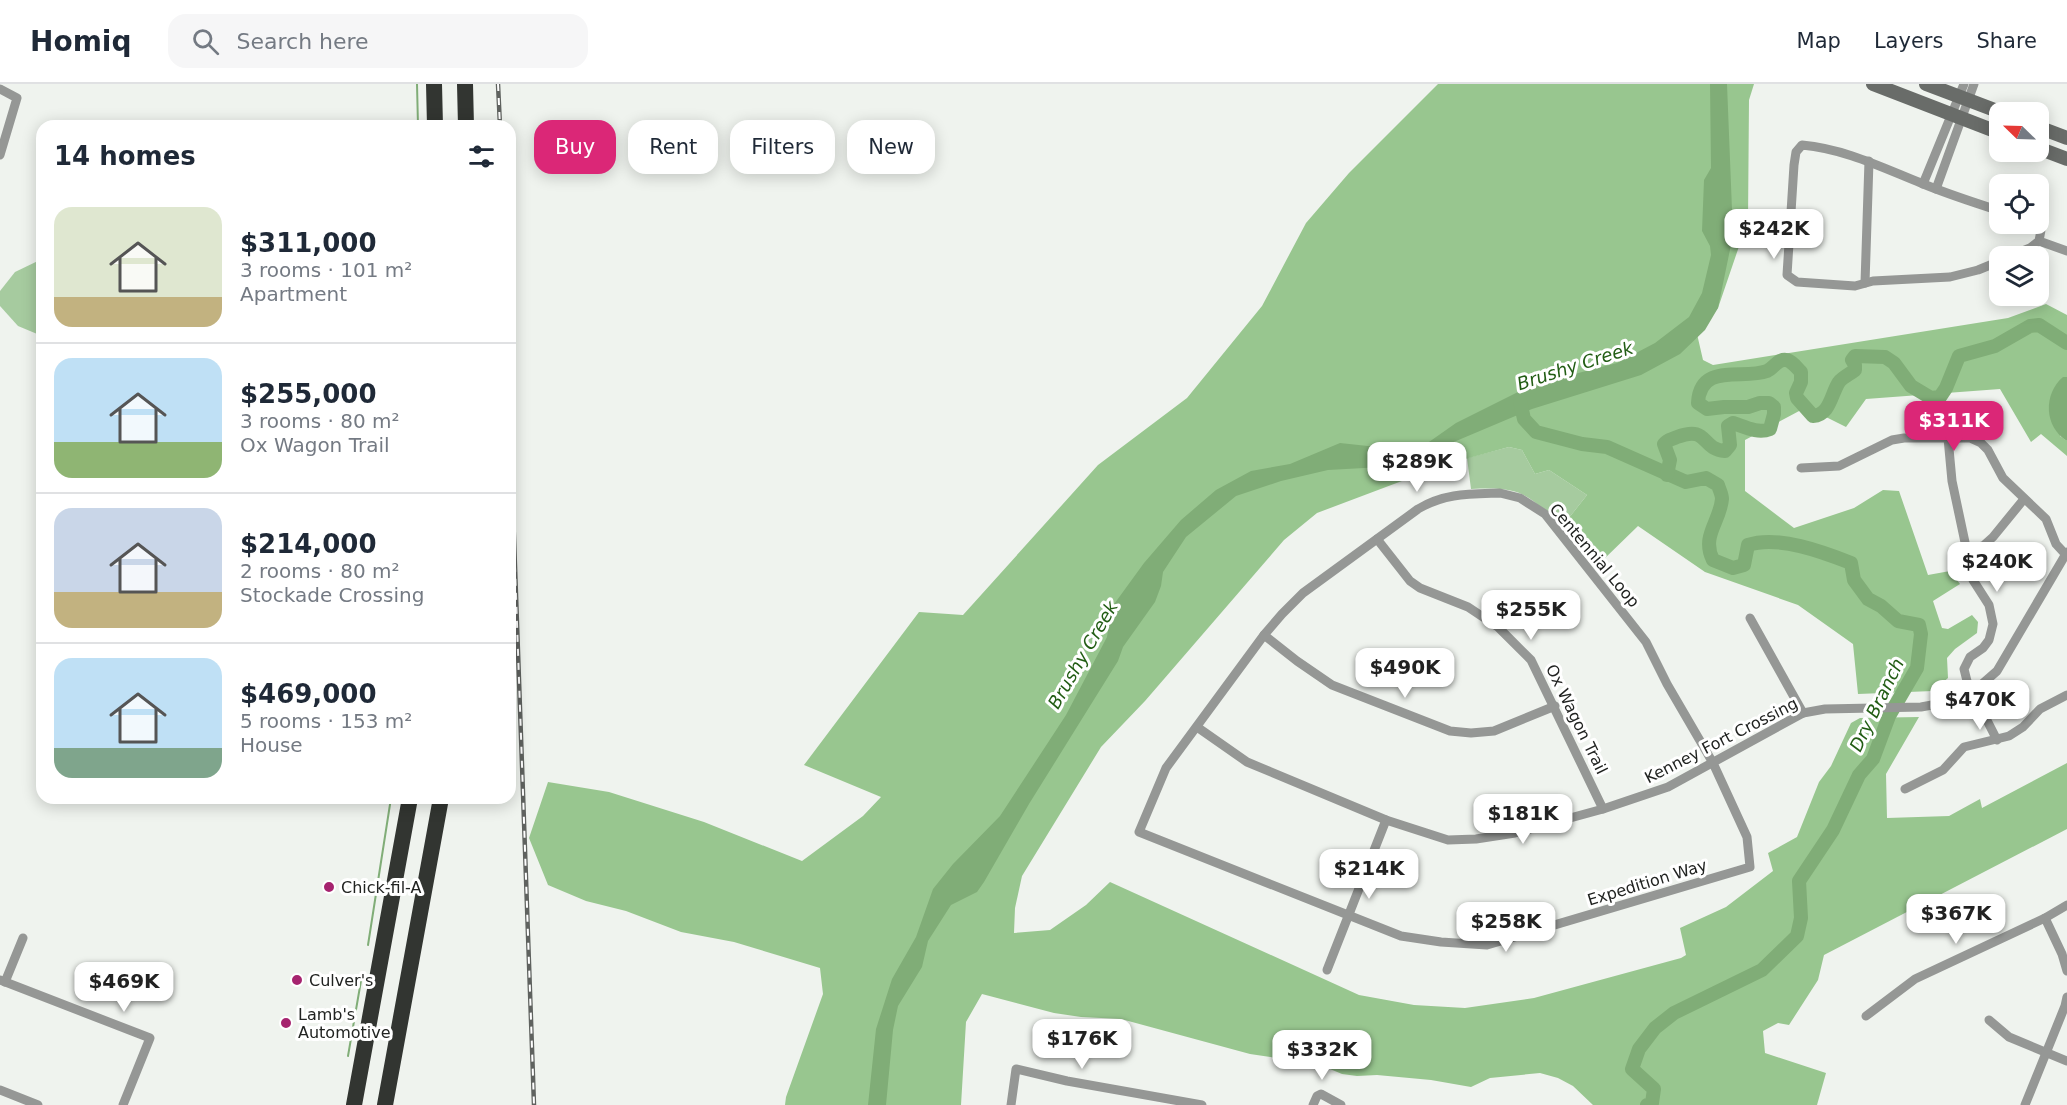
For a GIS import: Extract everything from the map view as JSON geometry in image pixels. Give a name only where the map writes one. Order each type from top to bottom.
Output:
[{"type":"highway","points":[[434,84],[435,120]]},
{"type":"highway","points":[[465,84],[466,120]]},
{"type":"highway","points":[[354,1105],[409,804]]},
{"type":"highway","points":[[385,1105],[440,804]]},
{"type":"main road","points":[[1873,84],[1989,129]]},
{"type":"main road","points":[[1926,84],[1964,93],[1989,106]]},
{"type":"main road","points":[[2049,132],[2067,138]]},
{"type":"main road","points":[[2049,152],[2067,159]]},
{"type":"street","points":[[1936,189],[1964,93],[1974,84]]},
{"type":"street","points":[[0,89],[17,98],[0,155]]},
{"type":"street","points":[[1923,184],[1957,116]]},
{"type":"street","points":[[1989,207],[1923,184],[1869,161],[1823,147],[1802,145],[1798,147],[1794,165],[1787,275],[1797,282],[1855,286],[1873,281],[1950,277],[1989,266]]},
{"type":"street","points":[[1865,283],[1869,161]]},
{"type":"street","points":[[2033,246],[2039,241],[2040,234]]},
{"type":"street","points":[[2039,241],[2067,252]]},
{"type":"street","points":[[1948,438],[1952,481],[1973,580],[1989,605],[1994,624],[1989,640],[1965,664],[1965,676],[1997,740]]},
{"type":"street","points":[[1801,468],[1839,466],[1892,440],[1970,438],[1981,443],[1988,450],[2003,478],[2046,519],[2056,544],[2066,554]]},
{"type":"street","name":"Centennial Loop","points":[[1139,832],[1166,768],[1264,635],[1303,593],[1418,509],[1434,500],[1452,495],[1500,493],[1520,498],[1545,514],[1646,642],[1667,684],[1713,763]]},
{"type":"street","points":[[1967,549],[1983,546],[2024,499]]},
{"type":"street","name":"Ox Wagon Trail","points":[[1377,539],[1401,571],[1415,585],[1468,607],[1498,627],[1531,660],[1603,809]]},
{"type":"street","name":"Kenney Fort Crossing","points":[[1197,727],[1247,762],[1386,820],[1448,840],[1476,839],[1515,833],[1603,809],[1668,787],[1803,713],[1825,709],[1921,707],[1954,701],[1973,692],[1997,671],[2066,554]]},
{"type":"street","points":[[1750,618],[1803,713]]},
{"type":"street","points":[[1264,635],[1332,685],[1450,731],[1471,733],[1494,731],[1555,706]]},
{"type":"street","points":[[1905,789],[1942,770],[1964,747],[2009,736],[2023,727],[2040,709],[2067,695]]},
{"type":"street","name":"Expedition Way","points":[[1139,832],[1401,936],[1441,942],[1487,945],[1750,867],[1747,837],[1713,763]]},
{"type":"street","points":[[1327,970],[1386,820]]},
{"type":"street","points":[[1866,1016],[1915,979],[2067,906]]},
{"type":"street","points":[[2045,918],[2062,954],[2067,971]]},
{"type":"street","points":[[23,938],[2,981],[150,1038],[123,1105]]},
{"type":"street","points":[[2025,1105],[2067,997]]},
{"type":"street","points":[[1989,1020],[2009,1037],[2067,1061]]},
{"type":"street","points":[[1011,1105],[1016,1069],[1164,1102],[1202,1105]]},
{"type":"street","points":[[0,1090],[38,1105]]},
{"type":"street","points":[[1313,1105],[1317,1096],[1321,1094],[1341,1105]]},
{"type":"shaded area","points":[[1438,84],[1754,84],[1749,100],[1748,220],[1718,308],[1697,334],[1703,360],[1713,365],[2008,318],[2041,306],[2049,306],[2067,315],[2067,377],[2063,377],[2060,436],[2067,441],[2067,456],[2041,434],[2031,442],[2000,389],[1866,399],[1846,427],[1822,415],[1801,410],[1745,440],[1745,491],[1794,528],[1854,508],[1883,490],[1899,491],[1928,575],[1950,571],[1960,584],[1933,601],[1942,628],[1948,629],[1972,615],[1978,622],[1977,633],[1947,658],[1948,678],[1933,691],[1858,694],[1853,644],[1798,605],[1705,572],[1638,526],[1602,561],[1568,519],[1587,495],[1549,470],[1535,474],[1522,450],[1509,447],[1447,464],[1317,513],[1284,540],[1145,701],[1101,747],[1022,876],[1015,908],[1014,933],[1050,930],[1086,905],[1110,882],[1359,995],[1414,1005],[1465,1008],[1534,998],[1686,955],[1680,928],[1726,907],[1773,871],[1768,853],[1797,837],[1819,782],[1831,766],[1851,723],[1860,718],[1919,717],[1886,774],[1887,818],[1949,816],[1980,799],[1982,808],[2067,763],[2067,829],[1824,955],[1818,980],[1789,1025],[1778,1023],[1763,1031],[1765,1053],[1826,1073],[1817,1105],[1593,1105],[1573,1086],[1558,1078],[1540,1073],[1490,1078],[1471,1087],[1431,1080],[1377,1075],[1357,1076],[1342,1074],[1318,1064],[1250,1054],[1121,1019],[1054,1013],[982,994],[966,1022],[961,1105],[785,1105],[823,994],[820,968],[734,942],[681,932],[626,911],[586,901],[548,885],[529,838],[548,782],[609,792],[704,822],[802,861],[863,816],[881,797],[804,765],[919,612],[963,615],[1098,465],[1187,398],[1262,306],[1306,223],[1349,173]]},
{"type":"shaded area","points":[[1710,84],[1727,84],[1733,235],[1718,308],[1705,330],[1680,354],[1641,375],[1532,409],[1449,444],[1438,457],[1418,465],[1328,470],[1281,481],[1236,496],[1186,537],[1163,572],[1155,602],[1123,647],[1118,661],[1029,804],[984,882],[977,892],[951,905],[928,941],[922,967],[898,1006],[893,1030],[886,1105],[868,1105],[876,1029],[892,979],[916,937],[933,889],[953,864],[1000,816],[1066,715],[1107,637],[1108,630],[1097,633],[1096,629],[1144,563],[1181,520],[1216,490],[1251,471],[1290,464],[1340,443],[1405,450],[1419,449],[1456,423],[1532,385],[1617,363],[1655,343],[1689,317],[1702,293],[1711,255],[1710,246],[1702,231],[1704,180],[1711,168]]},
{"type":"shaded area","points":[[36,262],[36,334],[18,326],[0,306],[0,291],[15,272]]},
{"type":"shaded area","points":[[2063,377],[2067,377],[2067,441],[2054,427],[2049,410],[2052,392]]},
{"type":"shaded area","points":[[1509,447],[1522,450],[1535,474],[1549,470],[1587,495],[1560,526],[1530,498],[1521,494],[1500,489],[1471,489],[1467,458]]},
{"type":"waterway","points":[[417,84],[418,120]]},
{"type":"waterway","points":[[1667,475],[1670,460],[1664,444],[1668,440],[1694,434],[1700,436],[1711,446],[1725,451],[1730,445],[1728,426],[1733,423],[1756,430],[1770,429],[1774,407],[1769,403],[1748,407],[1707,409],[1698,403],[1701,390],[1706,382],[1714,377],[1767,371],[1779,362],[1787,360],[1801,372],[1797,398],[1813,416],[1819,415],[1827,408],[1839,382],[1855,370],[1852,360],[1855,356],[1885,357],[1894,363],[1911,386],[1931,398],[1940,397],[1959,356],[1995,346],[2030,326],[2039,325],[2067,343]]},
{"type":"waterway","name":"Dry Branch","points":[[1520,401],[1524,419],[1536,432],[1582,444],[1607,447],[1686,482],[1706,478],[1718,485],[1722,499],[1721,507],[1709,544],[1713,560],[1733,568],[1744,565],[1748,545],[1760,542],[1786,543],[1827,554],[1851,563],[1854,580],[1868,599],[1881,606],[1898,621],[1919,625],[1921,634],[1917,668],[1889,716],[1873,759],[1859,775],[1833,830],[1799,881],[1801,918],[1797,936],[1762,970],[1674,1013],[1655,1028],[1639,1049],[1632,1069],[1654,1089],[1652,1103],[1647,1105]]},
{"type":"waterway","points":[[368,945],[390,804]]},
{"type":"waterway","points":[[348,1056],[362,975]]},
{"type":"railway","points":[[498,84],[500,120]]},
{"type":"railway","points":[[516,595],[534,1105]]},
{"type":"place","name":"Chick-fil-A","points":[[329,887]]},
{"type":"place","name":"Culver's","points":[[297,980]]},
{"type":"place","name":"Lamb's Automotive","points":[[286,1023]]},
{"type":"water label","name":"Brushy Creek","points":[[1575,366]]},
{"type":"water label","name":"Brushy Creek","points":[[1083,655]]}]
